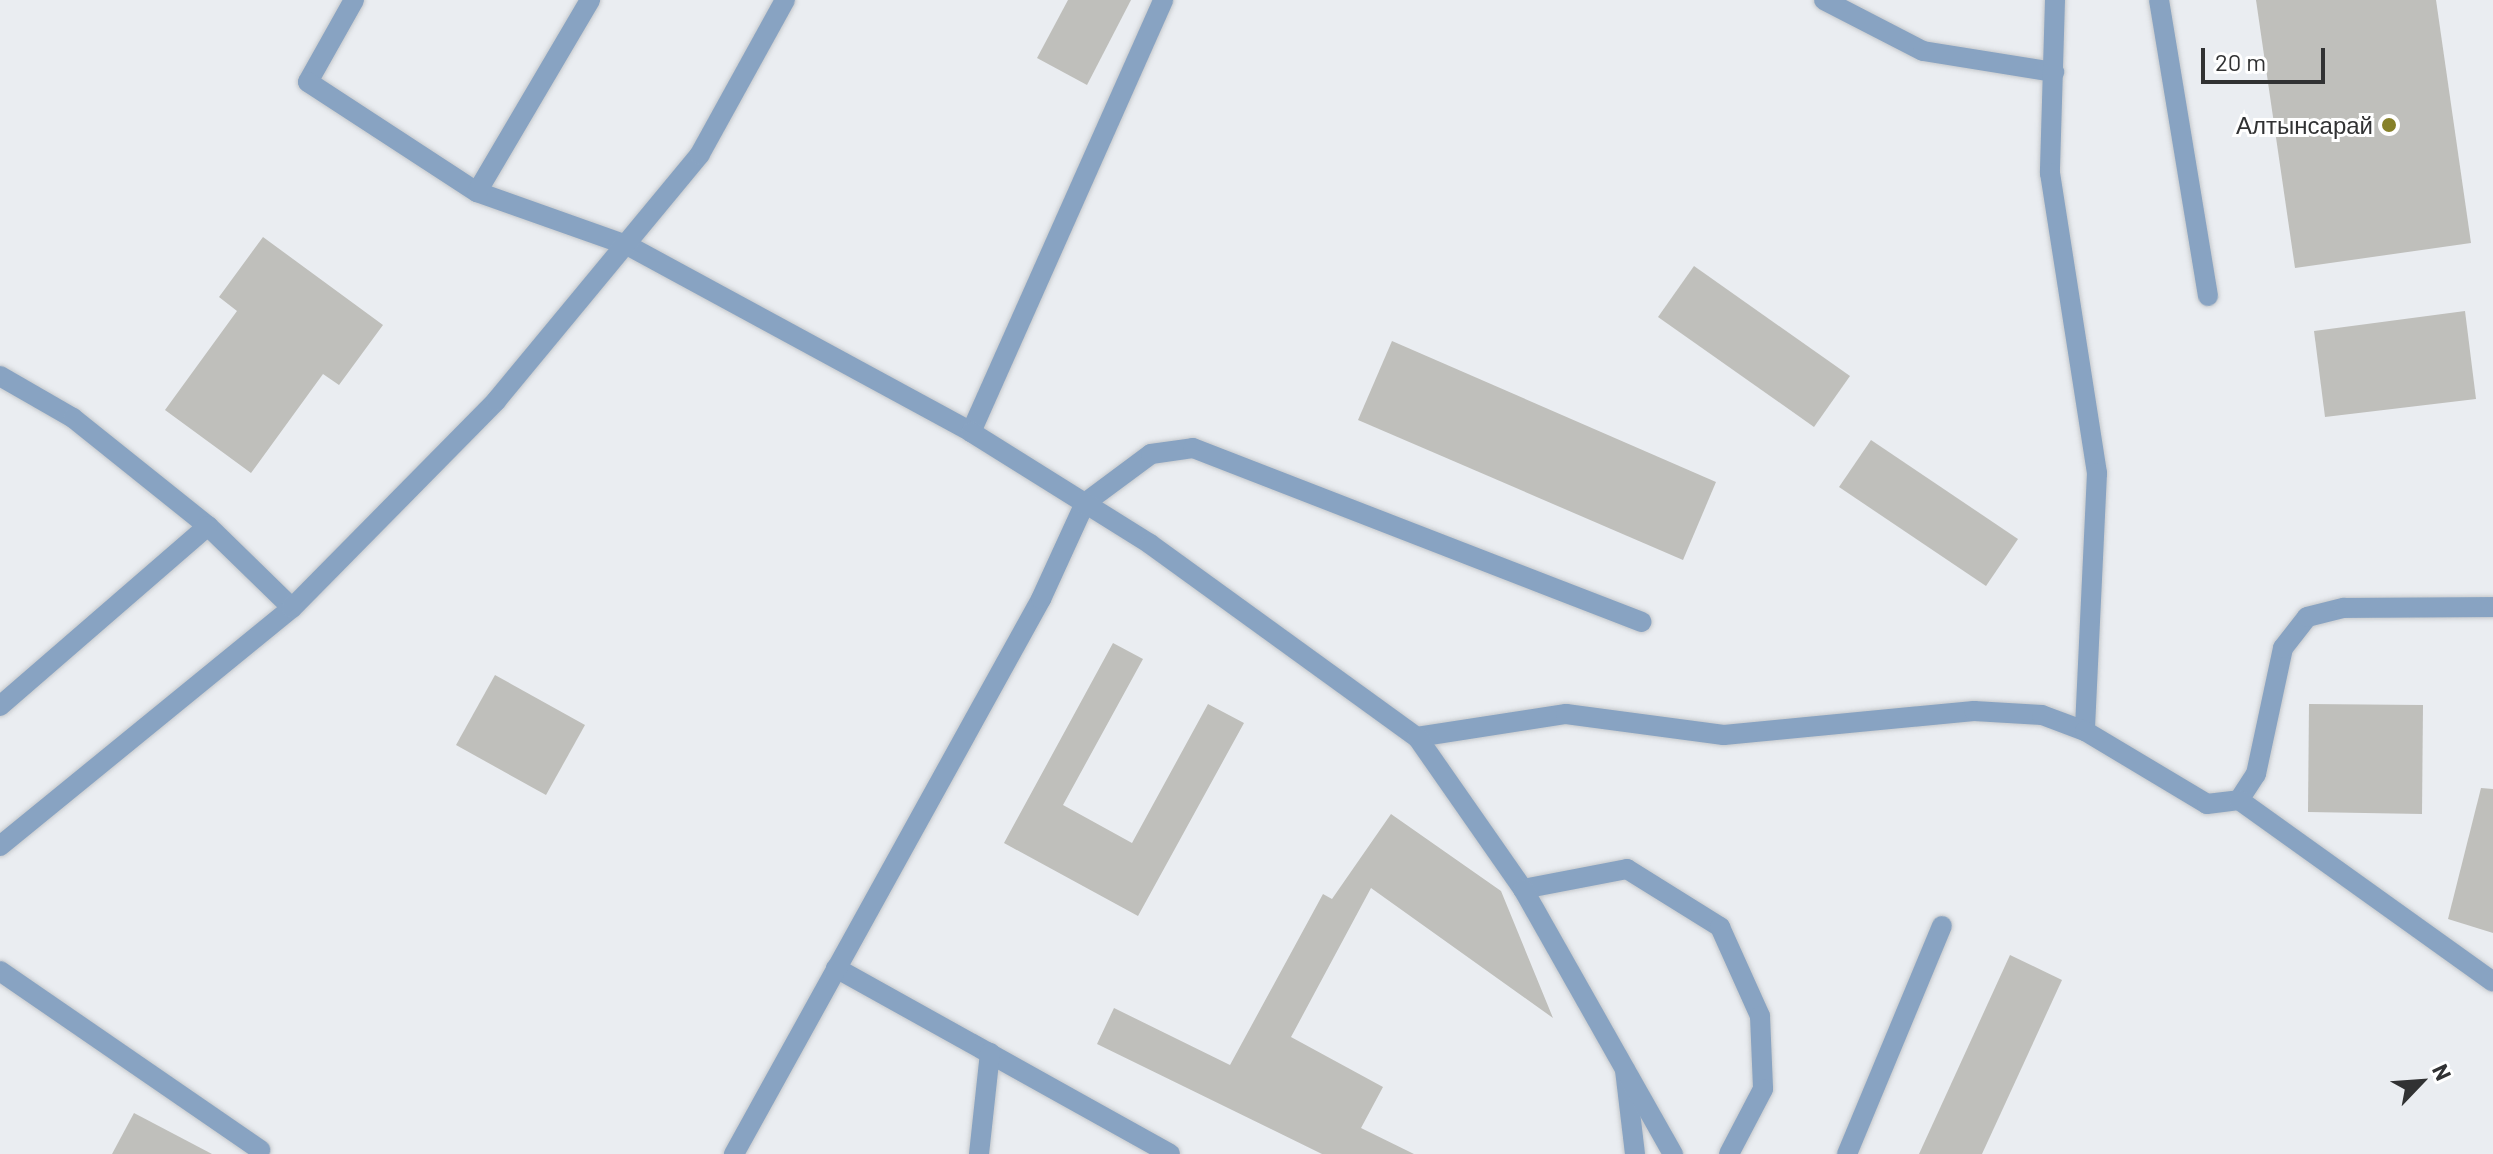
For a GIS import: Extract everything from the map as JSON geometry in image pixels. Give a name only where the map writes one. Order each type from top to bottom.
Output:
[{"type":"street","points":[[354,0],[308,82],[477,192],[627,245],[971,432],[1085,503],[1417,737],[1523,889],[1673,1154]]},
{"type":"street","points":[[477,192],[590,0]]},
{"type":"street","points":[[0,846],[292,608],[496,401],[700,154],[785,0]]},
{"type":"street","points":[[971,432],[1163,0]]},
{"type":"street","points":[[1824,0],[1923,51],[2054,72]]},
{"type":"street","points":[[2055,0],[2050,173],[2097,473],[2085,731]]},
{"type":"street","points":[[2159,0],[2208,296]]},
{"type":"street","points":[[0,376],[73,418],[208,526],[292,608]]},
{"type":"street","points":[[734,1154],[1041,599],[1085,503],[1151,454],[1193,448],[1641,622]]},
{"type":"street","points":[[0,706],[208,526]]},
{"type":"street","points":[[2239,800],[2256,774],[2283,648],[2307,617],[2344,608],[2493,607]]},
{"type":"street","points":[[1417,737],[1566,714],[1724,735],[1974,711],[2042,715],[2085,731],[2207,804],[2239,800],[2493,982]]},
{"type":"street","points":[[1523,889],[1627,869],[1720,927],[1760,1016],[1763,1089],[1729,1154]]},
{"type":"street","points":[[1847,1154],[1942,926]]},
{"type":"street","points":[[836,968],[1170,1154]]},
{"type":"street","points":[[0,971],[260,1150]]},
{"type":"street","points":[[979,1154],[990,1053]]},
{"type":"street","points":[[1625,1070],[1635,1154]]},
{"type":"building","points":[[1068,0],[1131,0],[1087,85],[1037,58]]},
{"type":"building","points":[[2256,0],[2436,0],[2471,243],[2295,268]]},
{"type":"building","points":[[263,237],[383,325],[339,385],[323,374],[251,473],[165,410],[237,311],[219,297]]},
{"type":"building","points":[[1694,266],[1850,376],[1814,427],[1658,317]]},
{"type":"building","points":[[2465,311],[2476,399],[2325,417],[2314,331]]},
{"type":"building","points":[[1392,341],[1716,482],[1683,560],[1358,420]]},
{"type":"building","points":[[1871,440],[2018,539],[1986,586],[1839,487]]},
{"type":"building","points":[[1113,643],[1143,659],[1063,805],[1132,843],[1208,704],[1244,723],[1138,916],[1004,843]]},
{"type":"building","points":[[495,675],[585,725],[546,795],[456,745]]},
{"type":"building","points":[[2309,704],[2423,705],[2422,814],[2308,812]]},
{"type":"building","points":[[2481,788],[2493,789],[2493,933],[2448,919]]},
{"type":"building","points":[[1391,814],[1501,891],[1553,1018],[1371,888],[1291,1037],[1383,1087],[1361,1128],[1414,1154],[1322,1154],[1097,1044],[1114,1008],[1230,1065],[1323,894],[1332,899]]},
{"type":"building","points":[[2010,955],[2062,980],[1982,1154],[1919,1154]]},
{"type":"building","points":[[134,1113],[212,1154],[112,1154]]},
{"type":"place","name":"Алтынсарай","points":[[2389,125]]}]
